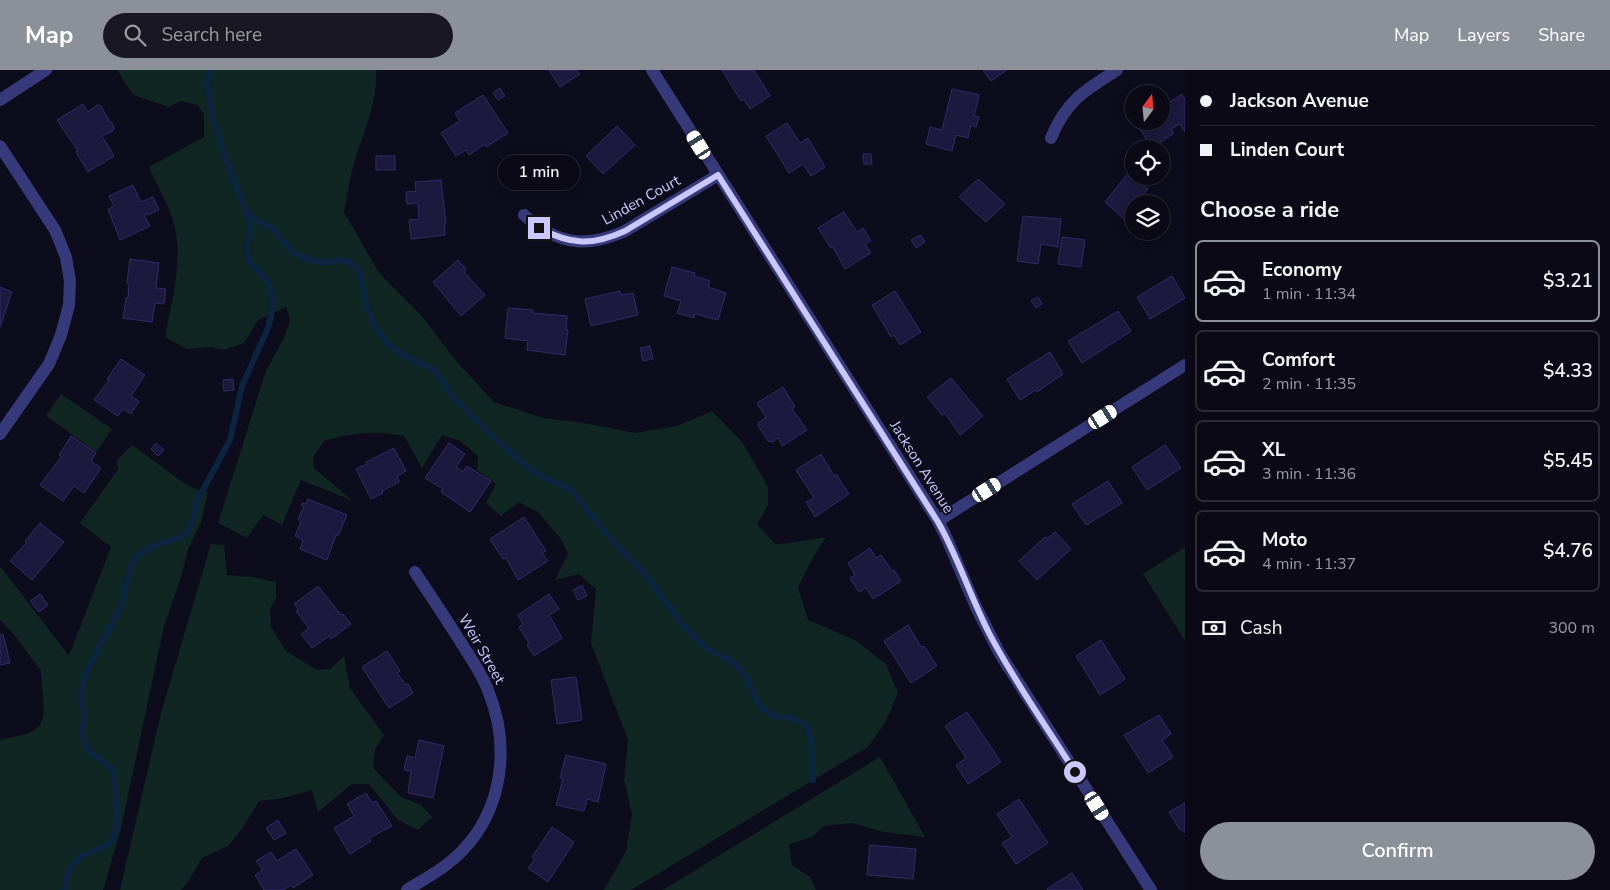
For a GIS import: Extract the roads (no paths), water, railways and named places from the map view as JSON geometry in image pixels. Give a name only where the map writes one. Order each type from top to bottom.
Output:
[{"type":"street","points":[[0,100],[46,70]]},
{"type":"street","name":"Jackson Avenue","points":[[652,70],[938,522],[980,615],[1000,654],[1151,890]]},
{"type":"street","points":[[1051,138],[1068,107],[1084,91],[1117,70]]},
{"type":"street","points":[[0,146],[55,230],[66,257],[70,281],[69,305],[61,335],[49,364],[0,434]]},
{"type":"street","name":"Linden Court","points":[[524,215],[539,228],[556,237],[576,242],[595,242],[611,238],[625,231],[718,175]]},
{"type":"street","points":[[938,522],[1185,365]]},
{"type":"street","name":"Weir Street","points":[[407,890],[444,867],[463,850],[479,830],[487,816],[497,790],[501,752],[499,728],[489,692],[475,665],[415,572]]},
{"type":"waterway","points":[[65,890],[68,873],[74,864],[82,856],[108,844],[113,838],[117,825],[114,773],[90,751],[84,741],[84,709],[81,698],[86,674],[121,606],[131,567],[137,556],[157,545],[180,537],[190,527],[196,503],[230,440],[242,386],[268,328],[271,316],[273,296],[267,280],[249,261],[247,247],[250,221],[224,154],[213,117],[207,84],[210,70]]},
{"type":"waterway","points":[[248,213],[261,223],[271,227],[294,253],[321,263],[340,260],[347,261],[357,269],[361,276],[366,304],[374,325],[386,342],[400,354],[434,370],[443,381],[449,393],[490,434],[529,468],[544,478],[570,489],[616,545],[647,576],[680,622],[707,649],[729,660],[740,669],[747,678],[761,707],[773,716],[792,718],[806,725],[811,740],[813,780]]}]
